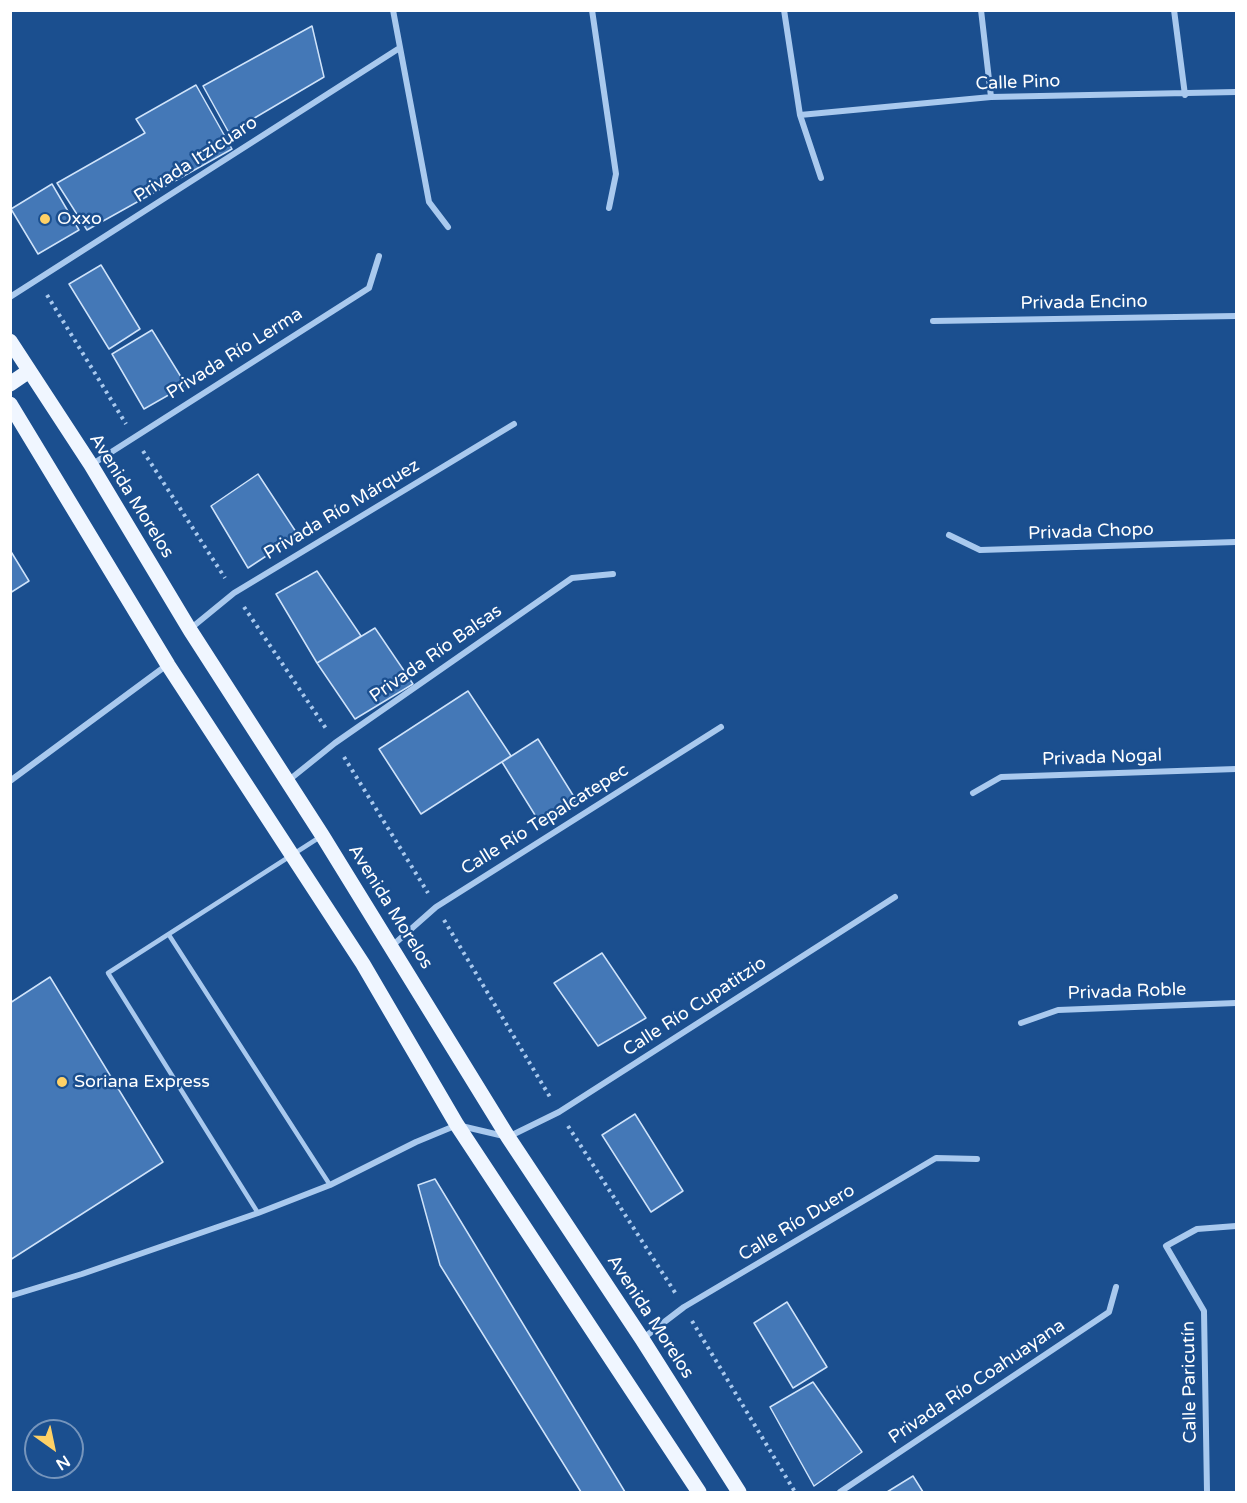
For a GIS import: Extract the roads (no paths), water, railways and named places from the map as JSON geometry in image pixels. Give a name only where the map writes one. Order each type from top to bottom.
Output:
[{"type":"main road","name":"Avenida Morelos","points":[[10,341],[91,465],[190,630],[322,835],[508,1137],[642,1339],[739,1492]]},
{"type":"main road","points":[[10,384],[29,371]]},
{"type":"main road","points":[[10,404],[168,665],[363,964],[457,1125],[699,1492]]},
{"type":"street","points":[[393,10],[398,49],[429,202],[448,227]]},
{"type":"street","points":[[592,10],[616,174],[609,208]]},
{"type":"street","points":[[784,10],[800,115],[821,178]]},
{"type":"street","points":[[981,10],[991,97]]},
{"type":"street","points":[[1174,10],[1185,95]]},
{"type":"street","name":"Privada Itzicuaro","points":[[10,297],[398,49]]},
{"type":"street","name":"Calle Pino","points":[[800,115],[991,97],[1185,95],[1236,92]]},
{"type":"street","name":"Privada Río Lerma","points":[[91,465],[133,435],[369,288],[379,256]]},
{"type":"street","name":"Privada Encino","points":[[933,321],[1236,316]]},
{"type":"street","name":"Privada Río Márquez","points":[[190,630],[234,593],[514,424]]},
{"type":"street","name":"Privada Chopo","points":[[949,535],[980,550],[1236,542]]},
{"type":"street","name":"Privada Río Balsas","points":[[286,782],[335,743],[572,578],[613,574]]},
{"type":"street","points":[[10,781],[168,665]]},
{"type":"street","name":"Calle Río Tepalcatepec","points":[[391,946],[436,906],[721,727]]},
{"type":"street","name":"Privada Nogal","points":[[973,793],[1001,777],[1236,769]]},
{"type":"street","name":"Calle Río Cupatitzio","points":[[508,1137],[559,1112],[895,897]]},
{"type":"street","name":"Privada Roble","points":[[1021,1023],[1058,1010],[1236,1003]]},
{"type":"street","points":[[10,1296],[258,1213],[330,1185],[416,1142],[457,1125],[508,1137]]},
{"type":"street","name":"Calle Río Duero","points":[[642,1339],[684,1307],[936,1158],[977,1159]]},
{"type":"street","name":"Calle Paricutín","points":[[1207,1492],[1204,1311],[1166,1246],[1197,1229],[1236,1226]]},
{"type":"street","name":"Privada Río Coahuayana","points":[[840,1492],[1109,1312],[1116,1287]]},
{"type":"lane","points":[[258,1213],[108,973],[322,835]]},
{"type":"lane","points":[[169,935],[330,1185]]},
{"type":"place","name":"Oxxo","points":[[45,219]]},
{"type":"place","name":"Soriana Express","points":[[62,1082]]}]
